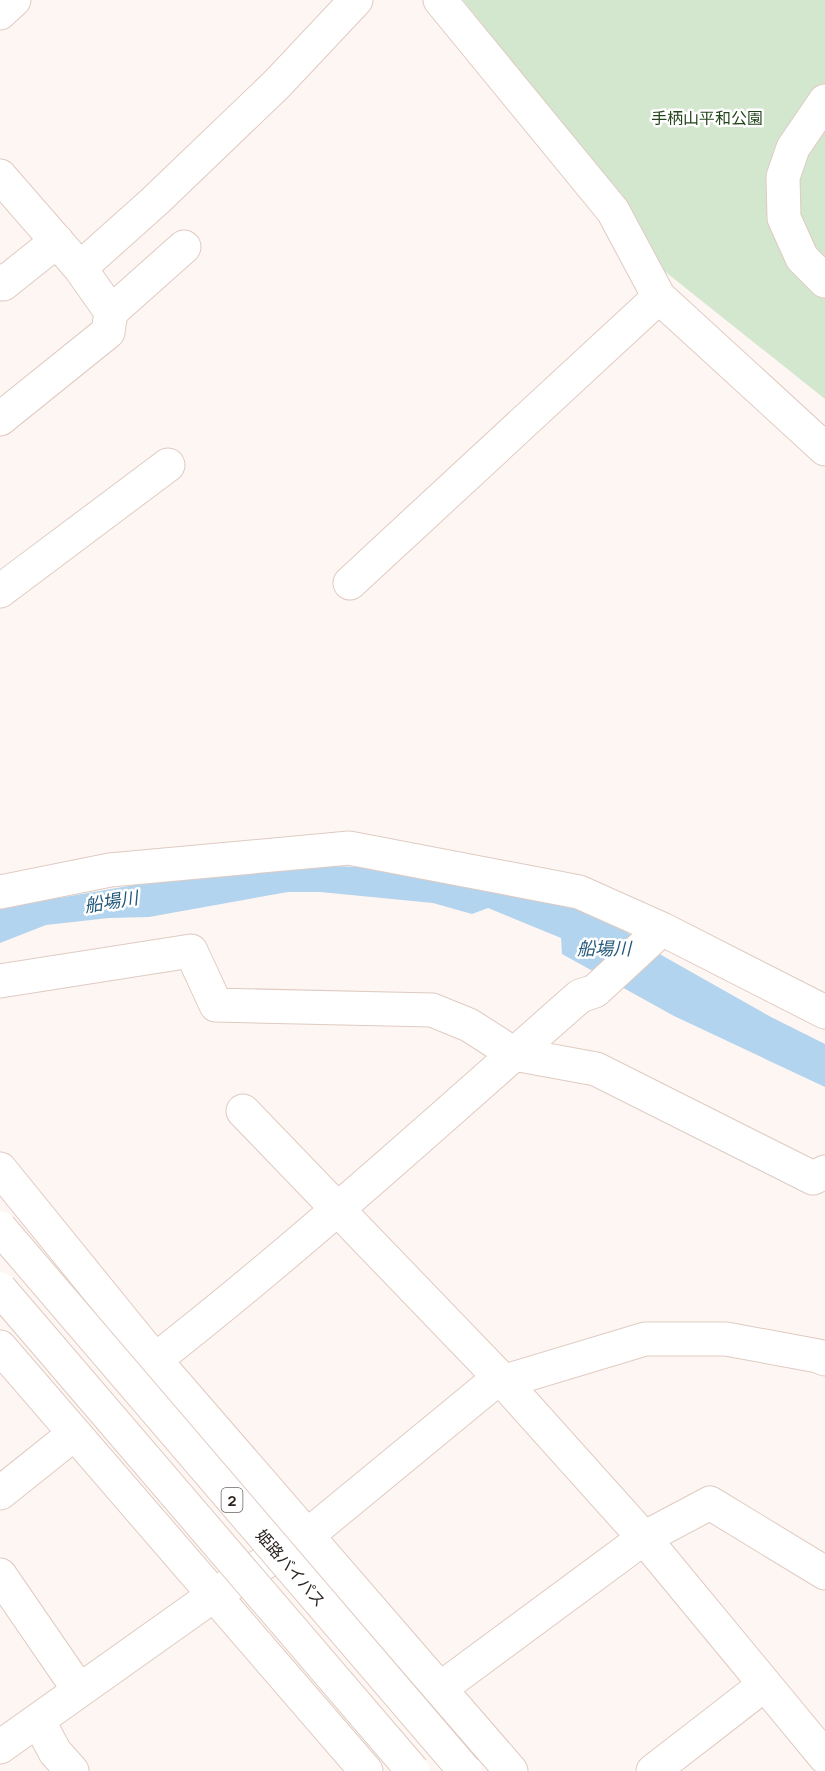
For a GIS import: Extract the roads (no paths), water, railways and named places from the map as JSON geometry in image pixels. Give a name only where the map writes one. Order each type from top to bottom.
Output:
[{"type":"main road","points":[[0,13],[14,0]]},
{"type":"main road","points":[[80,268],[164,193],[277,84],[356,0]]},
{"type":"main road","points":[[440,0],[613,211],[659,297],[825,448]]},
{"type":"main road","points":[[825,101],[793,148],[783,177],[784,218],[802,258],[825,281]]},
{"type":"main road","points":[[0,176],[80,268],[111,312]]},
{"type":"main road","points":[[0,281],[3,285],[57,241]]},
{"type":"main road","points":[[0,419],[108,332],[111,312],[184,247]]},
{"type":"main road","points":[[350,583],[659,297]]},
{"type":"main road","points":[[0,591],[168,465]]},
{"type":"main road","points":[[0,892],[110,870],[350,848],[579,892],[662,929],[825,1012]]},
{"type":"main road","points":[[155,1360],[336,1209],[580,996],[595,991],[662,929]]},
{"type":"main road","points":[[0,981],[192,951],[216,1005],[432,1010],[469,1025],[514,1054],[596,1069],[813,1178],[825,1172]]},
{"type":"main road","points":[[243,1112],[504,1382],[644,1538],[825,1757]]},
{"type":"main road","points":[[0,1169],[155,1360],[511,1771]]},
{"type":"main road","name":"姫路バイパス","points":[[0,1228],[465,1771]]},
{"type":"main road","name":"2","points":[[0,1289],[413,1771]]},
{"type":"main road","points":[[0,1747],[214,1594],[308,1535],[489,1386],[645,1338],[726,1339],[825,1359]]},
{"type":"main road","points":[[0,1347],[366,1771]]},
{"type":"main road","points":[[1,1490],[74,1434]]},
{"type":"main road","points":[[441,1688],[644,1538],[710,1503],[825,1573]]},
{"type":"main road","points":[[0,1575],[79,1690]]},
{"type":"main road","points":[[653,1771],[764,1685]]},
{"type":"main road","points":[[38,1720],[55,1752],[72,1771]]},
{"type":"water","name":"船場川","points":[[263,863],[405,869],[558,902],[611,922],[663,956],[771,1017],[825,1044],[825,1087],[674,1016],[562,954],[561,938],[488,908],[472,914],[433,903],[320,892],[288,892],[149,917],[109,918],[46,925],[0,943],[0,908]]},
{"type":"park label","name":"手柄山平和公園","points":[[707,118]]}]
